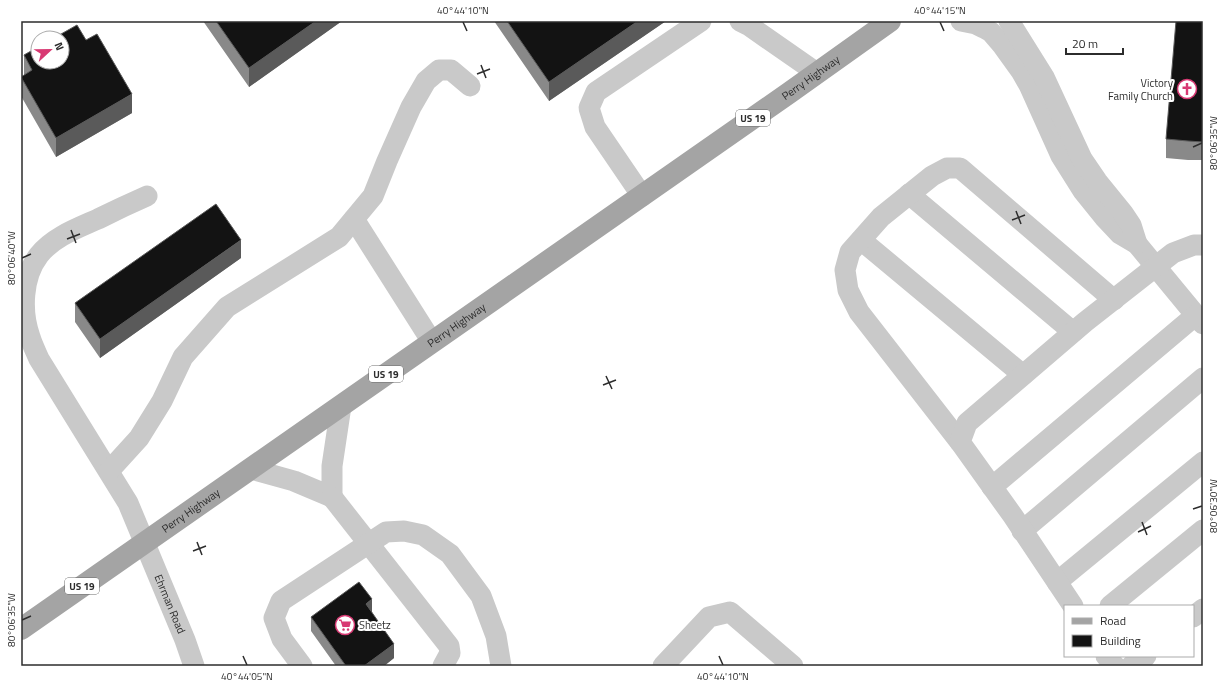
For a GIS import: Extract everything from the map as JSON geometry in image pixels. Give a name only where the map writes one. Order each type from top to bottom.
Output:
[{"type":"main road","name":"Perry Highway","points":[[21,629],[642,196],[890,21]]},
{"type":"street","points":[[642,196],[596,127],[589,108],[596,92],[701,21]]},
{"type":"street","points":[[740,21],[817,73]]},
{"type":"street","points":[[961,21],[984,28],[991,32],[1004,46],[1029,85],[1061,156],[1074,180],[1120,234],[1137,244],[1199,319],[992,487]]},
{"type":"street","points":[[1009,21],[1044,77],[1082,159],[1096,181],[1123,213],[1131,225],[1137,244]]},
{"type":"street","points":[[109,471],[139,438],[162,401],[183,357],[227,307],[339,237],[373,196],[387,160],[408,114],[426,81],[439,70],[451,70],[470,86]]},
{"type":"street","points":[[1072,605],[960,442],[859,312],[848,290],[845,270],[850,252],[881,217],[932,176],[947,168],[960,168],[1114,300]]},
{"type":"street","points":[[909,194],[1074,332]]},
{"type":"street","name":"Ehrman Road","points":[[147,196],[71,231],[53,242],[39,255],[30,271],[25,290],[25,313],[29,336],[39,359],[128,503],[185,640],[194,666]]},
{"type":"street","points":[[354,219],[432,342]]},
{"type":"street","points":[[861,240],[1023,376]]},
{"type":"street","points":[[960,442],[967,423],[1074,332],[1173,253],[1194,245],[1203,245]]},
{"type":"street","points":[[1022,531],[1203,378]]},
{"type":"street","points":[[332,497],[332,466],[341,406]]},
{"type":"street","points":[[1057,582],[1203,462]]},
{"type":"street","points":[[250,469],[294,481],[332,497],[449,646],[450,653],[443,666]]},
{"type":"street","points":[[1111,605],[1203,530]]},
{"type":"street","points":[[302,666],[282,639],[274,618],[282,600],[386,532],[404,531],[423,535],[450,554],[480,596],[496,636],[501,666]]},
{"type":"street","points":[[1194,616],[1203,608]]},
{"type":"street","points":[[663,666],[709,617],[730,612],[793,666]]},
{"type":"street","points":[[1107,657],[1115,666]]},
{"type":"street","points":[[1131,666],[1136,665],[1145,657]]},
{"type":"building","points":[[216,21],[316,21],[249,68]]},
{"type":"building","points":[[507,21],[638,21],[549,82]]},
{"type":"building","name":"Victory Family Church","points":[[1176,21],[1203,21],[1203,142],[1166,139]]},
{"type":"building","points":[[77,25],[86,40],[97,34],[132,94],[56,138],[21,77],[32,70],[70,70],[70,30],[68,30]]},
{"type":"building","points":[[30,52],[30,66],[24,55]]},
{"type":"building","points":[[216,204],[241,240],[100,339],[75,303]]},
{"type":"building","name":"Sheetz","points":[[359,582],[372,599],[366,604],[394,644],[364,666],[346,666],[311,617]]},
{"type":"place","name":"Victory Family Church","points":[[1187,89]]},
{"type":"place","name":"Sheetz","points":[[345,625]]}]
